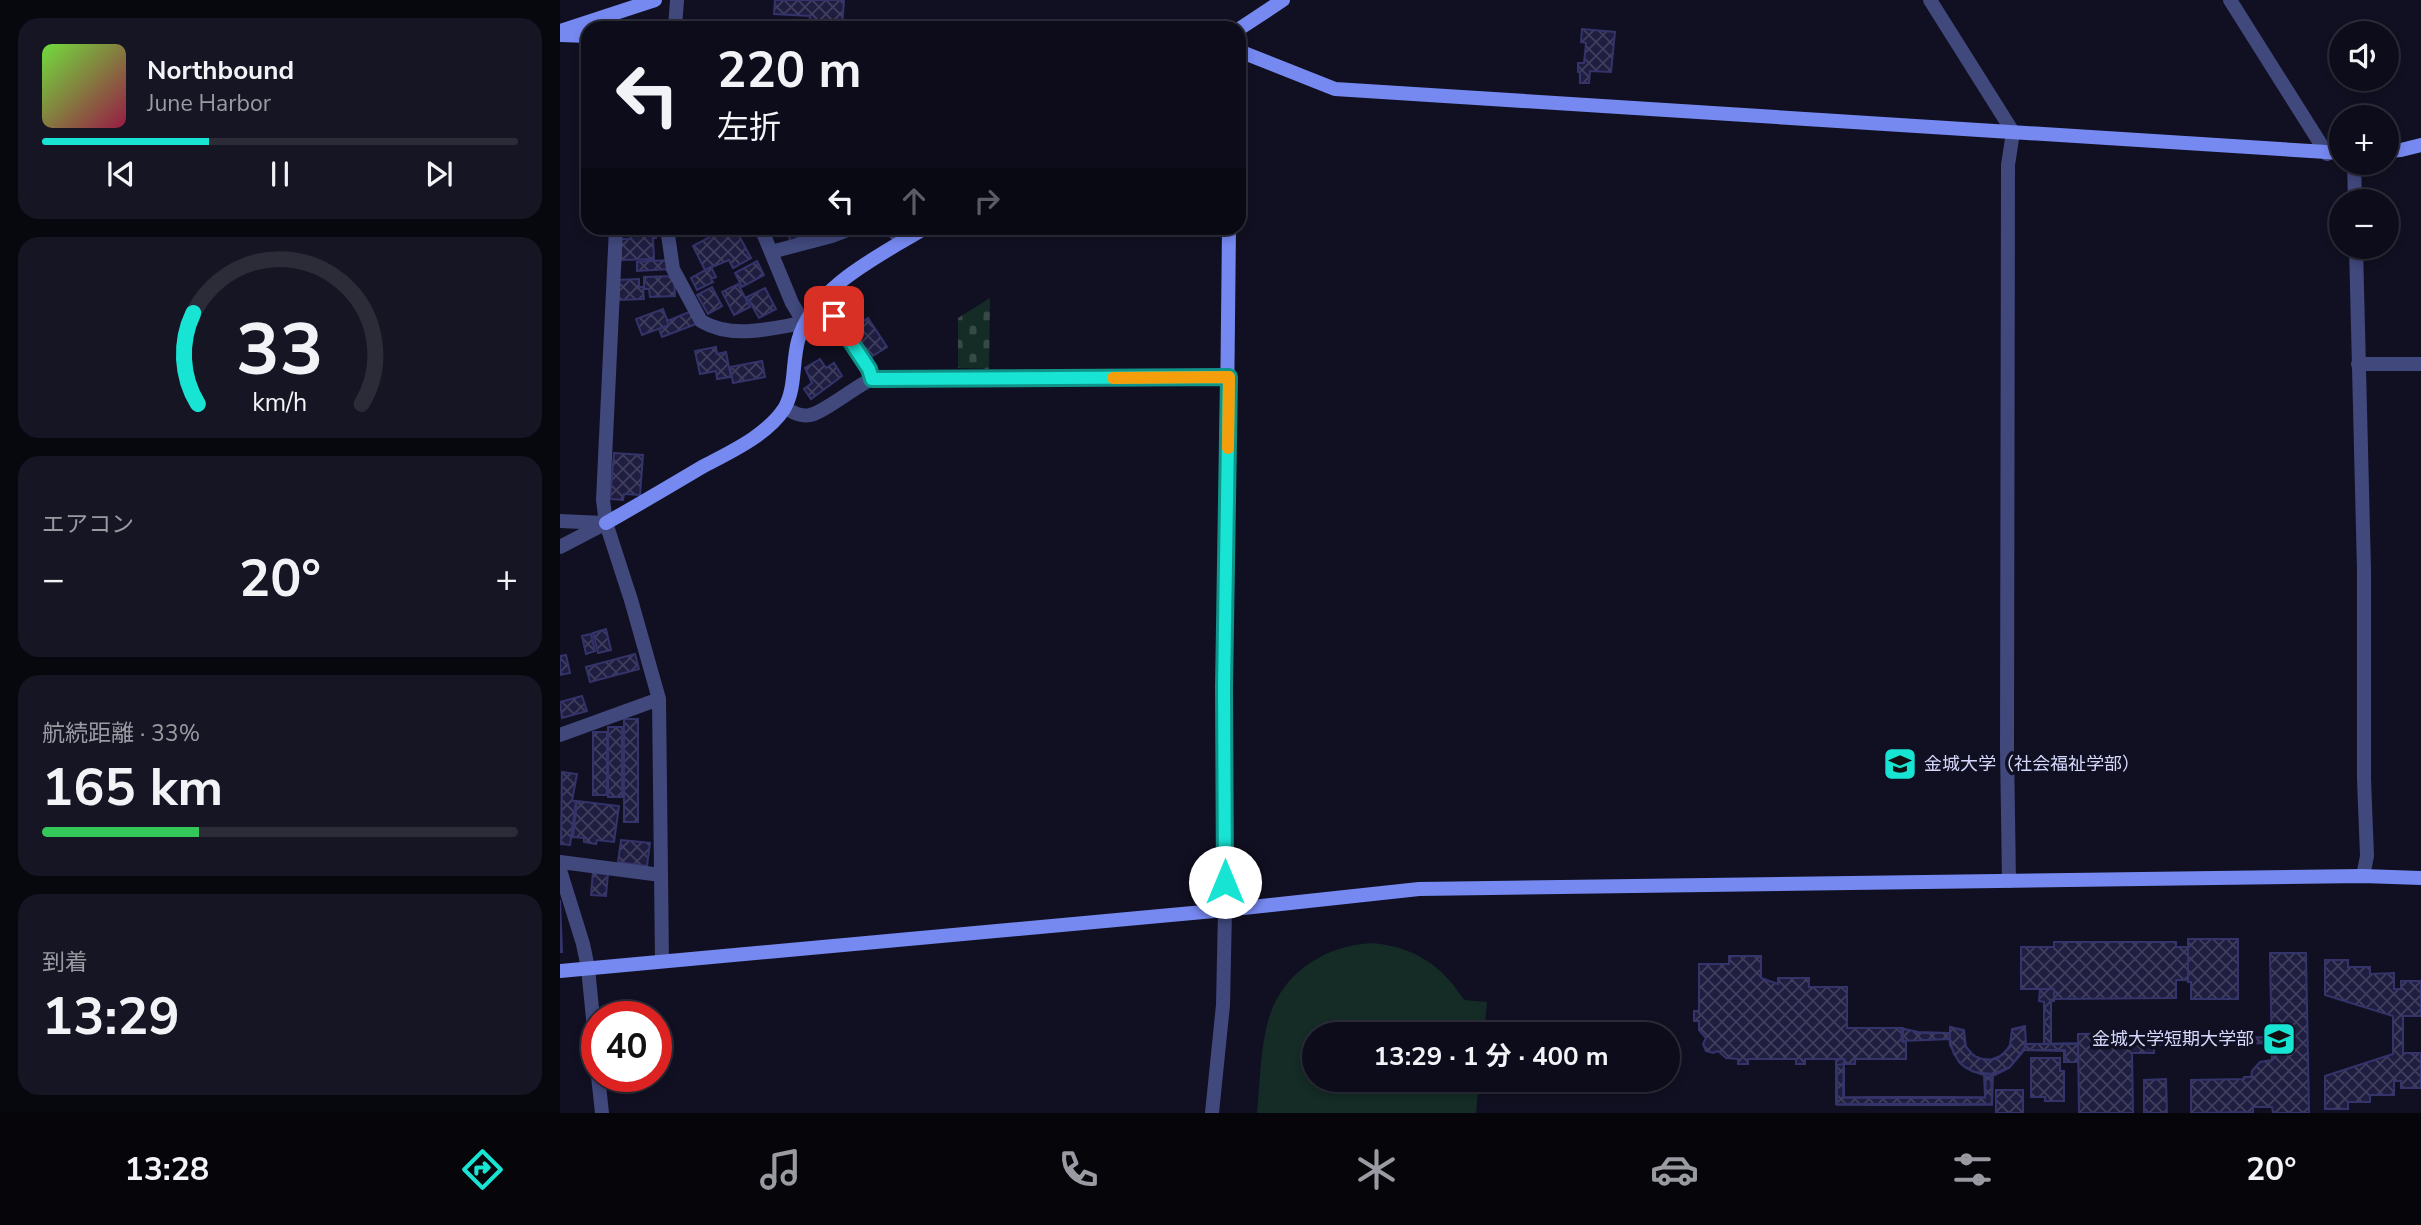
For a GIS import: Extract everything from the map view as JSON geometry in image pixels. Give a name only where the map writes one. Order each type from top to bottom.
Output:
[{"type":"street","points":[[595,21],[655,0]]},
{"type":"street","points":[[676,21],[677,0]]},
{"type":"street","points":[[1246,24],[1283,0]]},
{"type":"street","points":[[1930,0],[2013,132],[2008,165],[2009,881]]},
{"type":"street","points":[[2230,0],[2329,147]]},
{"type":"street","points":[[560,33],[581,26]]},
{"type":"street","points":[[560,33],[581,35]]},
{"type":"street","points":[[1246,54],[1335,89],[2329,154]]},
{"type":"street","points":[[2399,150],[2421,145]]},
{"type":"street","points":[[616,235],[603,500],[606,523],[659,699],[662,961]]},
{"type":"street","points":[[668,235],[673,269],[701,321],[738,332],[804,323]]},
{"type":"street","points":[[764,235],[792,303],[804,323]]},
{"type":"street","points":[[771,252],[835,235]]},
{"type":"street","points":[[897,235],[903,241]]},
{"type":"street","points":[[560,547],[606,523],[769,426],[785,408],[792,384],[798,341],[804,323],[817,305],[837,284],[913,235]]},
{"type":"street","points":[[1212,1113],[1223,1005],[1225,910],[1224,687],[1229,235]]},
{"type":"street","points":[[2356,259],[2364,570],[2364,779],[2367,856],[2363,876]]},
{"type":"street","points":[[817,305],[834,316],[869,369],[872,379]]},
{"type":"street","points":[[2358,364],[2421,364]]},
{"type":"street","points":[[785,408],[797,415],[813,415],[872,379],[1229,377]]},
{"type":"street","points":[[560,521],[606,523]]},
{"type":"street","points":[[560,735],[659,699]]},
{"type":"street","points":[[560,862],[661,875]]},
{"type":"street","points":[[560,870],[583,944],[591,1001]]},
{"type":"street","points":[[560,971],[1225,910],[1419,889],[2363,876],[2421,878]]},
{"type":"street","points":[[600,1092],[602,1113]]},
{"type":"green space","points":[[990,298],[989,369],[958,368],[958,318]]},
{"type":"green space","points":[[1355,945],[1388,945],[1426,960],[1446,977],[1464,1000],[1487,1002],[1485,1022],[1302,1022],[1302,1092],[1478,1092],[1476,1113],[1257,1113],[1265,1032],[1274,1004],[1294,976],[1307,965],[1338,949]]},
{"type":"building","points":[[775,0],[844,0],[842,21],[810,21],[810,16],[774,14]]},
{"type":"building","points":[[1582,29],[1615,32],[1611,72],[1590,71],[1589,83],[1580,83],[1578,72],[1578,63],[1584,63],[1586,43],[1581,42]]},
{"type":"building","points":[[630,235],[656,235],[656,238],[653,238],[654,259],[621,260],[621,239],[630,239]]},
{"type":"building","points":[[714,235],[739,235],[751,258],[733,268],[729,260],[705,270],[693,246]]},
{"type":"building","points":[[789,235],[814,235],[790,242]]},
{"type":"building","points":[[669,260],[670,269],[637,271],[637,262]]},
{"type":"building","points":[[757,261],[764,275],[742,287],[735,273]]},
{"type":"building","points":[[711,267],[716,277],[711,279],[713,282],[697,290],[691,278]]},
{"type":"building","points":[[674,276],[675,296],[650,297],[649,289],[644,289],[644,277]]},
{"type":"building","points":[[639,279],[644,299],[619,300],[618,280]]},
{"type":"building","points":[[738,284],[750,307],[734,315],[722,292]]},
{"type":"building","points":[[712,287],[722,306],[708,314],[697,295]]},
{"type":"building","points":[[765,288],[776,309],[759,318],[747,297]]},
{"type":"building","points":[[663,309],[669,325],[642,335],[636,319]]},
{"type":"building","points":[[694,310],[699,323],[662,337],[659,329],[669,325],[667,321]]},
{"type":"building","points":[[868,318],[887,347],[868,359],[852,335],[860,330],[857,326]]},
{"type":"building","points":[[716,347],[717,354],[726,352],[731,377],[717,379],[716,371],[700,374],[695,351]]},
{"type":"building","points":[[820,359],[826,368],[834,363],[842,376],[811,399],[804,389],[812,383],[805,368]]},
{"type":"building","points":[[762,361],[765,377],[733,383],[730,367]]},
{"type":"building","points":[[614,453],[643,455],[640,495],[624,494],[623,500],[610,499]]},
{"type":"building","points":[[606,629],[611,650],[598,653],[593,633]]},
{"type":"building","points":[[591,634],[595,651],[586,654],[582,636]]},
{"type":"building","points":[[635,654],[639,669],[590,682],[586,667]]},
{"type":"building","points":[[566,655],[570,673],[560,675],[560,656]]},
{"type":"building","points":[[582,696],[587,711],[562,718],[560,702]]},
{"type":"building","points":[[624,719],[638,719],[638,822],[624,822]]},
{"type":"building","points":[[608,727],[622,727],[622,797],[608,797]]},
{"type":"building","points":[[593,732],[607,732],[607,795],[593,795]]},
{"type":"building","points":[[562,772],[577,774],[572,801],[576,801],[570,845],[561,844]]},
{"type":"building","points":[[577,801],[619,806],[614,842],[597,840],[596,844],[584,842],[584,838],[573,837]]},
{"type":"building","points":[[621,840],[650,843],[647,866],[618,862]]},
{"type":"building","points":[[593,871],[608,873],[606,896],[591,895]]},
{"type":"building","points":[[560,900],[562,952],[560,952]]},
{"type":"building","points":[[2188,939],[2238,939],[2238,999],[2191,999],[2191,982],[2188,982]]},
{"type":"building","points":[[2054,942],[2176,942],[2176,947],[2188,947],[2188,980],[2176,980],[2176,998],[2054,999],[2054,989],[2021,989],[2021,947],[2054,947]]},
{"type":"building","points":[[2270,953],[2306,953],[2309,1113],[2273,1113],[2272,1107],[2253,1107],[2253,1112],[2191,1113],[2191,1080],[2244,1079],[2251,1077],[2252,1071],[2260,1062],[2272,1060]]},
{"type":"building","points":[[1729,956],[1761,956],[1761,978],[1778,984],[1778,978],[1809,978],[1809,987],[1847,987],[1847,1028],[1903,1028],[1906,1059],[1855,1059],[1855,1064],[1845,1064],[1844,1059],[1805,1059],[1805,1064],[1796,1064],[1796,1059],[1748,1059],[1748,1064],[1738,1064],[1738,1059],[1726,1058],[1718,1051],[1706,1051],[1703,1044],[1706,1038],[1699,1030],[1699,1021],[1694,1021],[1694,1011],[1699,1011],[1699,964],[1729,964]]},
{"type":"building","points":[[2325,960],[2348,960],[2348,967],[2370,967],[2370,974],[2394,973],[2394,989],[2401,989],[2401,981],[2421,981],[2421,1016],[2403,1016],[2403,1053],[2421,1053],[2421,1088],[2401,1088],[2401,1081],[2394,1081],[2394,1095],[2370,1095],[2370,1102],[2348,1102],[2348,1109],[2325,1109],[2325,1076],[2393,1054],[2393,1016],[2325,995]]},
{"type":"building","points":[[2040,989],[2054,989],[2054,1001],[2051,1001],[2051,1044],[2078,1044],[2078,1062],[2065,1062],[2065,1050],[2023,1050],[2026,1044],[2044,1044],[2044,1002],[2039,1001]]},
{"type":"building","points":[[2025,1026],[2026,1045],[2022,1053],[2010,1067],[1993,1074],[1974,1072],[1966,1068],[1959,1062],[1950,1045],[1950,1027],[1964,1030],[1966,1047],[1974,1056],[1985,1060],[1997,1059],[2010,1047],[2012,1029]]},
{"type":"building","points":[[1951,1027],[1964,1031],[1965,1045],[1978,1058],[1990,1060],[2003,1055],[2010,1045],[2012,1030],[2025,1027],[2026,1044],[2078,1043],[2078,1062],[2064,1062],[2064,1051],[2023,1050],[2009,1068],[1995,1075],[1991,1074],[1992,1104],[1837,1105],[1837,1065],[1844,1064],[1844,1098],[1985,1097],[1984,1075],[1961,1064],[1949,1039],[1902,1041],[1901,1028],[1918,1032],[1950,1033]]},
{"type":"building","points":[[1903,1029],[1915,1033],[1950,1033],[1950,1039],[1903,1041]]},
{"type":"building","points":[[2078,1034],[2154,1034],[2154,1053],[2132,1053],[2133,1113],[2079,1113]]},
{"type":"building","points":[[2271,1037],[2271,1043],[2154,1045],[2154,1039]]},
{"type":"building","points":[[2031,1058],[2060,1058],[2060,1071],[2064,1071],[2064,1101],[2045,1101],[2045,1097],[2031,1097]]},
{"type":"building","points":[[1836,1059],[1844,1059],[1843,1097],[1985,1098],[1986,1074],[1993,1074],[1992,1105],[1836,1104]]},
{"type":"building","points":[[2166,1079],[2167,1113],[2144,1113],[2144,1080]]},
{"type":"building","points":[[1996,1090],[2023,1090],[2023,1113],[1996,1113]]},
{"type":"slow traffic","points":[[1113,378],[1229,377],[1228,448]]},
{"type":"place","name":"金城大学（社会福祉学部）","points":[[1900,764]]},
{"type":"place","name":"金城大学短期大学部","points":[[2279,1039]]},
{"type":"route","points":[[834,316],[869,369],[872,379],[1229,377],[1224,687],[1225,882]]}]
